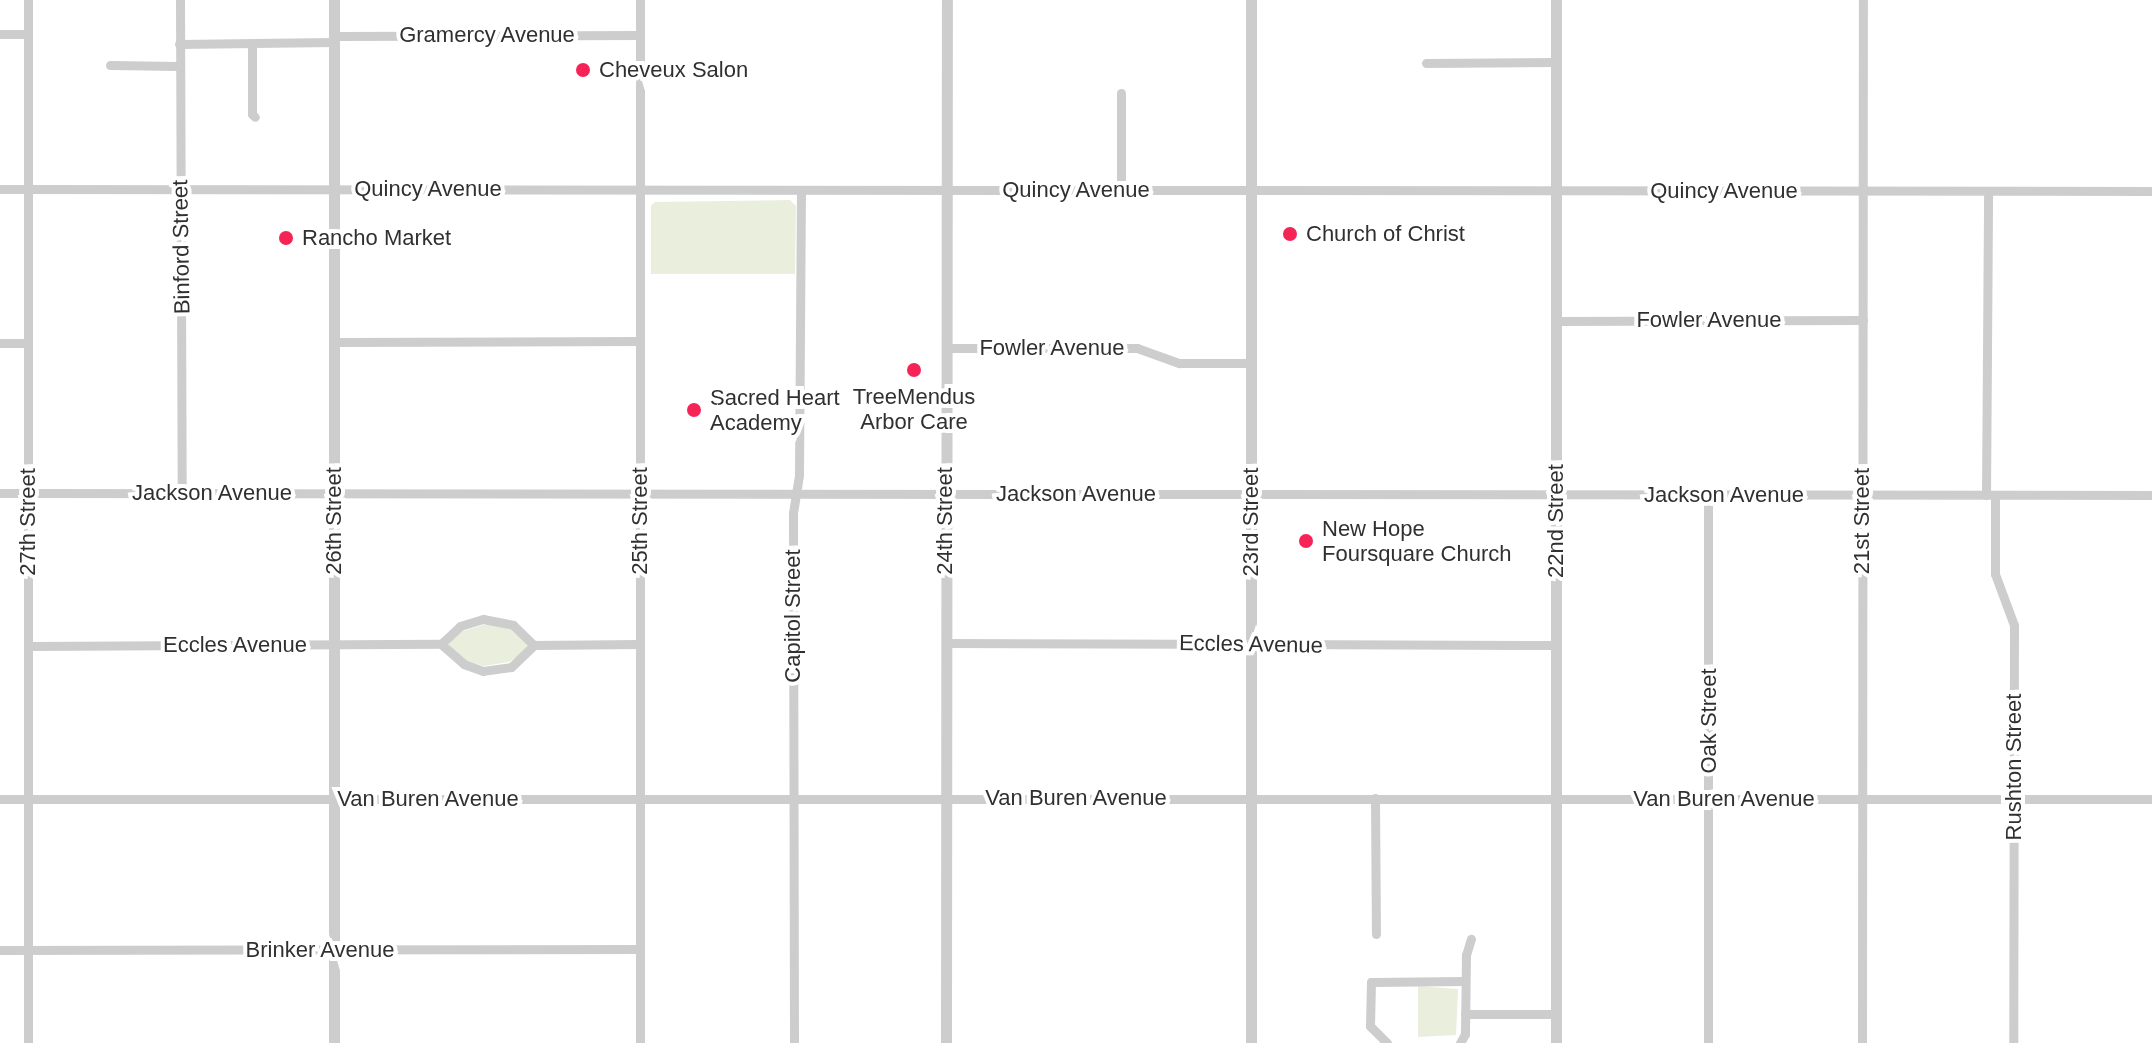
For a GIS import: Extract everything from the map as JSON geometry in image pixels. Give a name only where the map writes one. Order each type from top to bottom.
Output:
[{"type":"street","name":"27th Street","points":[[28,0],[28,1043]]},
{"type":"street","name":"Binford Street","points":[[180,0],[182,493]]},
{"type":"street","name":"26th Street","points":[[334,0],[334,1043]]},
{"type":"street","name":"25th Street","points":[[640,0],[640,1043]]},
{"type":"street","name":"24th Street","points":[[946,1043],[947,0]]},
{"type":"street","name":"23rd Street","points":[[1251,0],[1251,1043]]},
{"type":"street","name":"22nd Street","points":[[1556,0],[1556,1043]]},
{"type":"street","name":"21st Street","points":[[1862,1043],[1863,0]]},
{"type":"street","points":[[0,34],[28,34]]},
{"type":"street","name":"Gramercy Avenue","points":[[179,44],[640,35]]},
{"type":"street","points":[[252,44],[252,114],[255,117]]},
{"type":"street","points":[[1426,63],[1556,62]]},
{"type":"street","points":[[110,65],[179,66]]},
{"type":"street","points":[[1121,93],[1121,190]]},
{"type":"street","name":"Quincy Avenue","points":[[0,189],[2152,191]]},
{"type":"street","name":"Capitol Street","points":[[794,1043],[793,513],[797,495],[801,190]]},
{"type":"street","name":"Rushton Street","points":[[1988,191],[1990,495],[1995,574],[2014,625],[2013,1043]]},
{"type":"street","name":"Fowler Avenue","points":[[1556,321],[1863,320]]},
{"type":"street","points":[[334,342],[640,341]]},
{"type":"street","points":[[0,343],[28,343]]},
{"type":"street","name":"Fowler Avenue","points":[[946,348],[1137,348],[1179,363],[1251,363]]},
{"type":"street","name":"Jackson Avenue","points":[[0,493],[2152,495]]},
{"type":"street","name":"Oak Street","points":[[1708,495],[1708,1043]]},
{"type":"street","points":[[534,645],[513,625],[483,619],[460,626],[441,644],[464,664],[483,671],[511,667],[534,645],[640,644]]},
{"type":"street","name":"Eccles Avenue","points":[[946,643],[1556,645]]},
{"type":"street","name":"Eccles Avenue","points":[[28,646],[441,644]]},
{"type":"street","name":"Van Buren Avenue","points":[[0,799],[640,799],[793,796],[946,799],[2152,799]]},
{"type":"street","points":[[1375,798],[1376,934]]},
{"type":"street","points":[[1460,1043],[1465,1034],[1466,955],[1471,939]]},
{"type":"street","name":"Brinker Avenue","points":[[0,950],[640,949]]},
{"type":"street","points":[[1387,1043],[1370,1026],[1371,982],[1465,981]]},
{"type":"street","points":[[1465,1014],[1556,1014]]},
{"type":"green space","points":[[790,200],[796,206],[795,274],[651,274],[651,206],[655,202]]},
{"type":"green space","points":[[490,623],[508,626],[528,645],[523,653],[509,662],[484,666],[466,661],[450,647],[448,643],[456,633]]},
{"type":"green space","points":[[1418,986],[1458,989],[1456,1035],[1418,1037]]},
{"type":"place","name":"Cheveux Salon","points":[[583,70]]},
{"type":"place","name":"Church of Christ","points":[[1290,234]]},
{"type":"place","name":"Rancho Market","points":[[286,238]]},
{"type":"place","name":"TreeMendus Arbor Care","points":[[914,370]]},
{"type":"place","name":"Sacred Heart Academy","points":[[694,410]]},
{"type":"place","name":"New Hope Foursquare Church","points":[[1306,541]]}]
